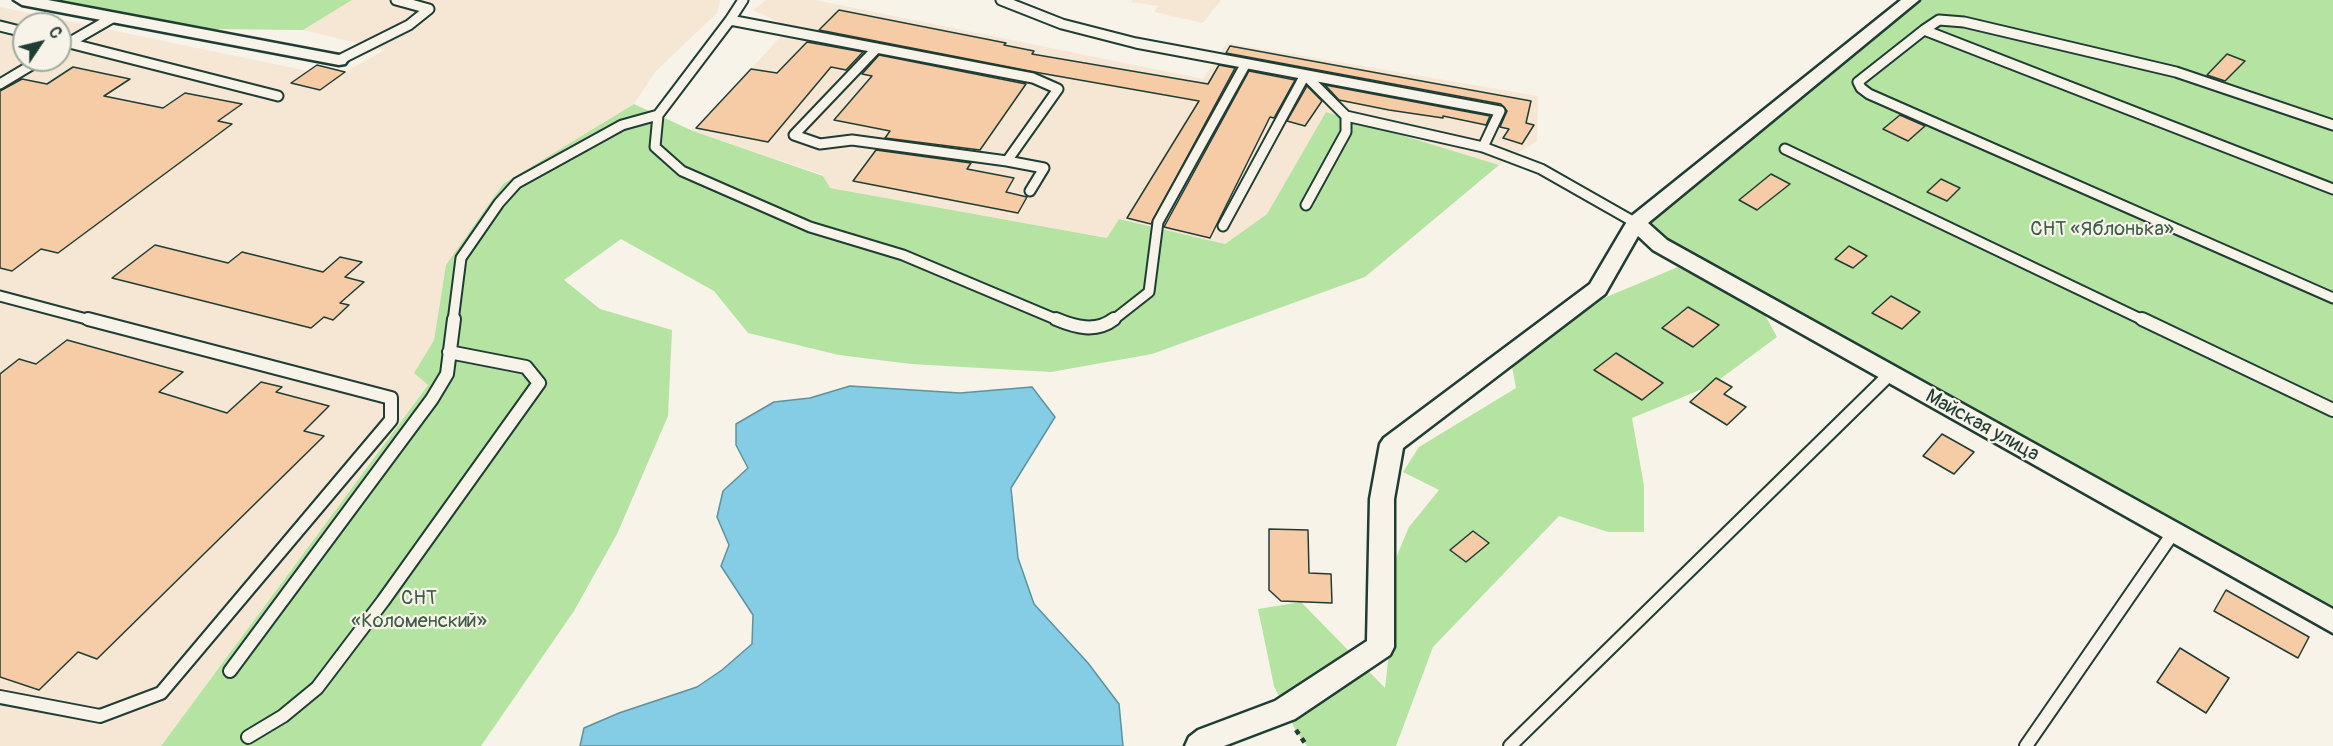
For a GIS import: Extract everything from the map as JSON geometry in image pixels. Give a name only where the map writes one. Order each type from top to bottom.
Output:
[{"type":"street","points":[[21,0],[339,60]]},
{"type":"street","points":[[1199,746],[1208,739],[1285,710],[1380,647],[1382,500],[1392,444],[1598,289],[1636,223],[1911,0]]},
{"type":"street","name":"Майская улица","points":[[1636,223],[1660,245],[2333,622]]},
{"type":"lane","points":[[339,60],[408,25],[429,9],[396,0]]},
{"type":"lane","points":[[743,0],[658,115],[655,147],[682,171],[810,227],[903,255],[1077,328],[1106,325],[1149,292],[1158,222],[1245,65]]},
{"type":"lane","points":[[1001,0],[1062,24],[1104,35],[1245,65],[1407,92],[1500,111],[1483,147]]},
{"type":"lane","points":[[72,41],[112,18]]},
{"type":"lane","points":[[730,20],[1033,78],[1058,89],[1007,161]]},
{"type":"lane","points":[[2333,125],[2176,72],[1964,22],[1939,20],[1858,82],[1861,88],[1869,94],[2333,298]]},
{"type":"lane","points":[[1924,30],[2333,189]]},
{"type":"lane","points":[[72,44],[278,96]]},
{"type":"lane","points":[[877,48],[794,135],[820,144],[852,140],[1044,168],[1030,191]]},
{"type":"lane","points":[[0,84],[20,72]]},
{"type":"lane","points":[[1305,75],[1346,116],[1483,147],[1541,169],[1636,223]]},
{"type":"lane","points":[[1223,226],[1305,75]]},
{"type":"lane","points":[[230,671],[432,399],[447,374],[461,258],[499,203],[517,183],[577,148],[622,125],[658,115]]},
{"type":"lane","points":[[1306,205],[1346,132],[1346,116]]},
{"type":"lane","points":[[1785,148],[2333,410]]},
{"type":"lane","points":[[0,296],[391,398],[391,420],[161,693],[100,716],[0,697]]},
{"type":"lane","points":[[248,737],[283,716],[317,688],[539,383],[526,367],[449,352]]},
{"type":"lane","points":[[1510,746],[1890,374]]},
{"type":"lane","points":[[2026,746],[2173,533]]},
{"type":"shaded area","points":[[352,0],[720,0],[717,13],[655,72],[634,104],[583,136],[446,265],[434,340],[414,373],[428,384],[161,746],[0,746],[0,7],[24,12],[12,12],[12,72],[72,72],[72,22],[308,71],[317,65],[345,72],[385,50],[303,30]]},
{"type":"shaded area","points":[[766,0],[815,0],[1203,79],[1227,43],[1538,96],[1537,141],[1499,165],[1326,112],[1267,214],[1225,244],[1119,219],[1108,238],[829,188],[823,175],[693,131],[787,30],[785,25],[753,10]]},
{"type":"shaded area","points":[[1132,0],[1221,0],[1203,23],[1154,12],[1158,6],[1131,2]]},
{"type":"green space","points":[[52,0],[352,0],[303,30],[208,29]]},
{"type":"green space","name":"СНТ «Яблонька»","points":[[1911,0],[2333,0],[2333,622],[1636,223]]},
{"type":"green space","name":"СНТ «Коломенский»","points":[[634,104],[693,131],[823,176],[830,188],[1107,238],[1119,219],[1225,244],[1267,214],[1326,112],[1499,165],[1365,277],[1152,354],[1051,372],[911,364],[839,355],[748,333],[714,291],[621,239],[564,280],[600,309],[672,330],[668,416],[617,534],[574,611],[481,746],[161,746],[428,385],[414,373],[434,340],[446,265],[503,184]]},
{"type":"green space","points":[[1678,267],[1765,315],[1777,337],[1712,385],[1632,418],[1644,486],[1644,532],[1608,532],[1559,516],[1433,647],[1396,746],[1307,746],[1296,731],[1274,686],[1258,609],[1301,602],[1385,688],[1391,635],[1393,565],[1409,527],[1439,490],[1403,472],[1419,447],[1516,388],[1512,367],[1597,301]]},
{"type":"water","points":[[850,386],[960,393],[1032,387],[1055,417],[1011,488],[1018,558],[1034,604],[1088,663],[1119,704],[1123,746],[580,746],[584,728],[619,713],[697,687],[722,670],[752,644],[753,615],[721,566],[729,545],[717,517],[723,491],[748,468],[736,445],[736,424],[774,402],[810,398]]},
{"type":"building","points":[[839,10],[1006,43],[1004,45],[1034,51],[1032,54],[1208,84],[1219,65],[1235,68],[1151,224],[1127,218],[1199,101],[819,30]]},
{"type":"building","points":[[807,42],[863,52],[846,70],[831,67],[768,142],[696,128],[751,69],[777,73]]},
{"type":"building","points":[[1230,46],[1531,101],[1526,123],[1534,125],[1522,144],[1503,138],[1509,129],[1500,127],[1507,111],[1501,104],[1226,53]]},
{"type":"building","points":[[2227,54],[2245,61],[2225,81],[2207,75]]},
{"type":"building","points":[[879,55],[1026,84],[980,150],[885,138],[890,131],[834,120],[872,76],[862,74]]},
{"type":"building","points":[[317,65],[345,72],[320,90],[291,83]]},
{"type":"building","points":[[72,68],[130,79],[104,96],[163,108],[185,93],[242,104],[218,121],[232,124],[58,253],[41,249],[12,271],[0,268],[0,91],[22,79],[47,84],[65,72],[72,72]]},
{"type":"building","points":[[1249,71],[1295,80],[1274,118],[1270,117],[1210,238],[1164,227]]},
{"type":"building","points":[[1325,85],[1490,116],[1486,125],[1443,116],[1443,118],[1389,110],[1339,100]]},
{"type":"building","points":[[1307,86],[1322,101],[1305,126],[1287,121]]},
{"type":"building","points":[[1900,115],[1925,126],[1908,141],[1883,129]]},
{"type":"building","points":[[876,150],[971,163],[967,169],[1014,178],[1006,192],[1027,197],[1018,213],[853,181]]},
{"type":"building","points":[[1771,174],[1790,184],[1757,210],[1739,200]]},
{"type":"building","points":[[1941,179],[1960,188],[1947,201],[1927,192]]},
{"type":"building","points":[[155,245],[228,263],[242,252],[323,272],[340,257],[362,262],[345,277],[364,282],[340,303],[349,305],[333,320],[324,317],[311,328],[112,278]]},
{"type":"building","points":[[1849,246],[1867,256],[1853,268],[1835,259]]},
{"type":"building","points":[[1891,296],[1920,312],[1902,329],[1872,313]]},
{"type":"building","points":[[1688,307],[1719,325],[1693,347],[1662,328]]},
{"type":"building","points":[[67,340],[183,372],[159,392],[227,413],[261,382],[282,387],[276,392],[329,406],[304,431],[324,436],[97,659],[78,652],[39,690],[0,677],[0,374],[19,359],[36,364]]},
{"type":"building","points":[[1616,353],[1663,383],[1642,400],[1594,370]]},
{"type":"building","points":[[1716,378],[1732,387],[1724,394],[1746,407],[1727,425],[1690,402]]},
{"type":"building","points":[[1942,434],[1974,452],[1954,474],[1923,456]]},
{"type":"building","points":[[1269,529],[1308,530],[1309,573],[1331,574],[1332,603],[1281,601],[1269,590]]},
{"type":"building","points":[[1473,531],[1489,543],[1466,562],[1450,550]]},
{"type":"building","points":[[2226,590],[2309,637],[2298,658],[2214,611]]},
{"type":"building","points":[[2180,648],[2229,678],[2206,713],[2157,682]]}]
